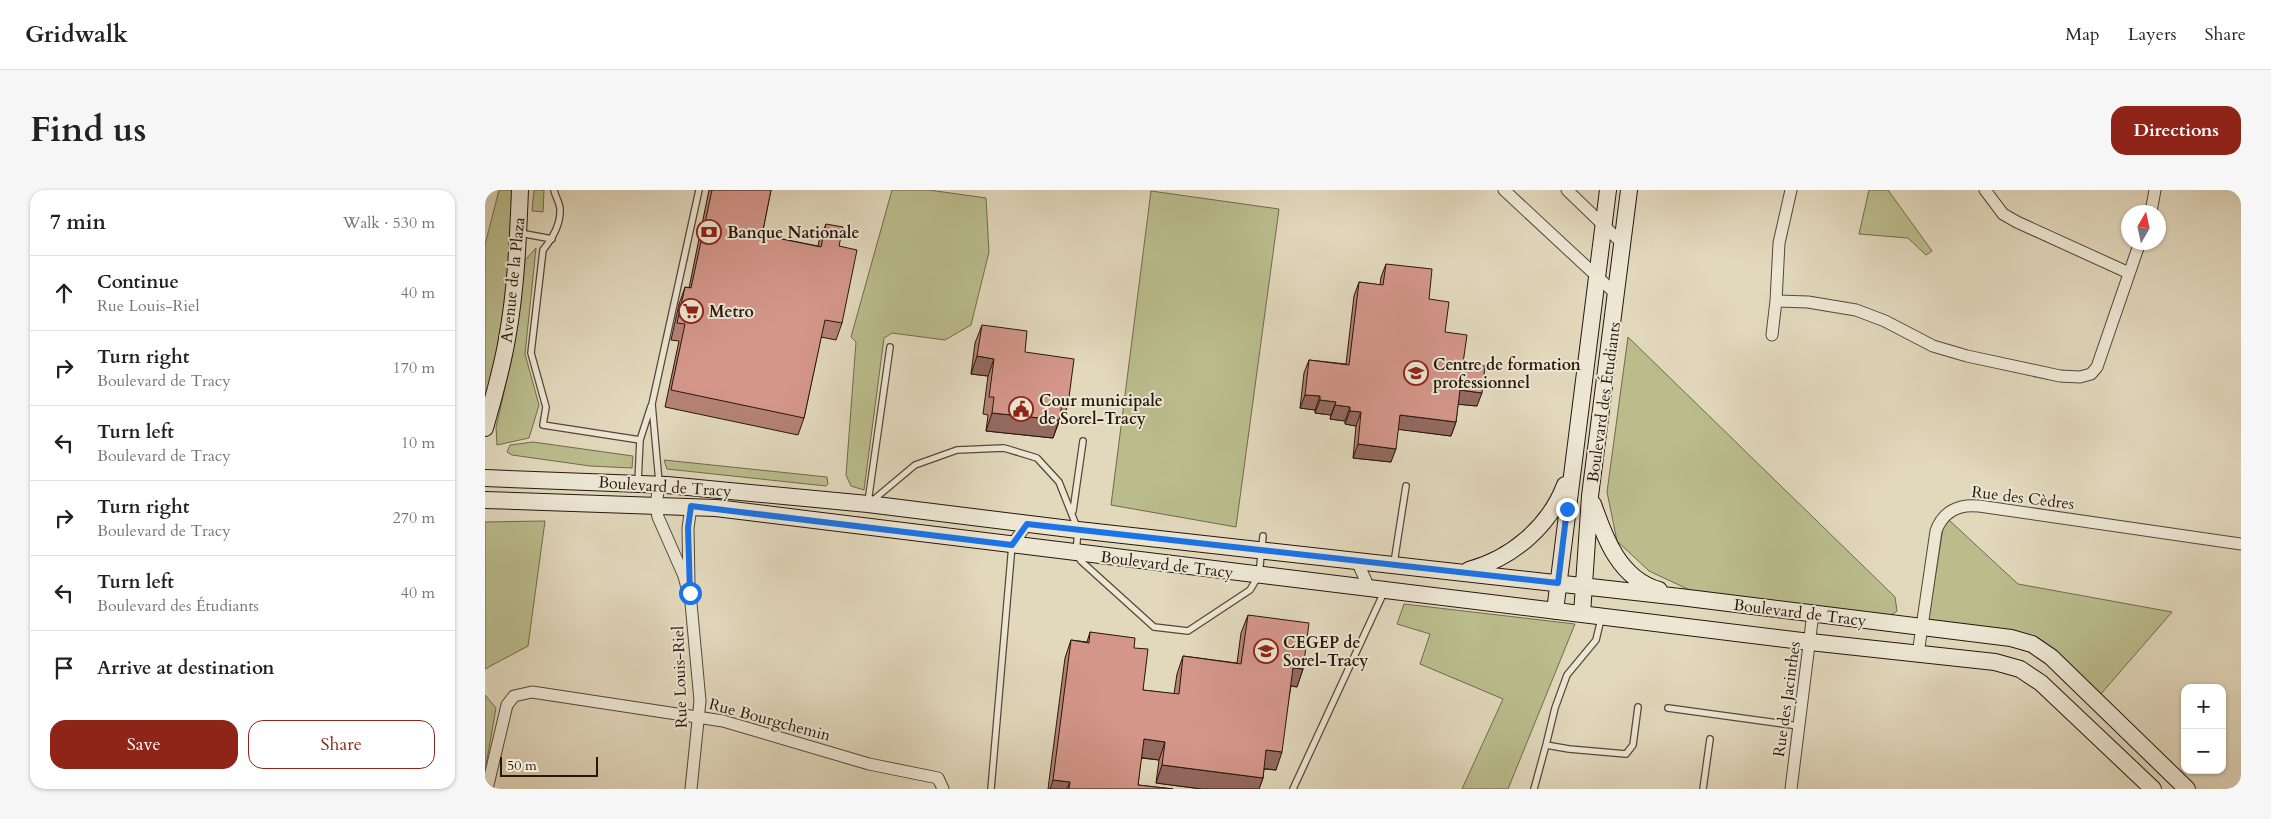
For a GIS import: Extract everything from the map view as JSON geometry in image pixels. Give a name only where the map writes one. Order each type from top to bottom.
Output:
[{"type":"street","name":"Avenue de la Plaza","points":[[486,423],[508,337],[515,286],[520,190]]},
{"type":"street","points":[[1504,190],[1617,295]]},
{"type":"street","points":[[1567,190],[1623,244]]},
{"type":"street","name":"Boulevard des Étudiants","points":[[1555,611],[1571,469],[1607,190]]},
{"type":"street","name":"Boulevard des Étudiants","points":[[1582,614],[1590,496],[1629,190]]},
{"type":"street","points":[[1772,335],[1777,301],[1779,243],[1791,190]]},
{"type":"street","points":[[1985,190],[2003,214],[2129,273]]},
{"type":"street","points":[[2152,205],[2155,190]]},
{"type":"street","points":[[1777,301],[1808,302],[1856,310],[1885,321],[1938,348],[2060,376],[2080,377],[2091,374],[2097,367],[2137,250]]},
{"type":"street","points":[[1463,572],[1491,563],[1532,536],[1554,510],[1571,469]]},
{"type":"street","name":"Boulevard de Tracy","points":[[485,478],[659,484],[843,513],[866,527],[1810,642],[1995,662],[2020,669],[2041,683],[2153,789]]},
{"type":"street","name":"Rue Louis-Riel","points":[[638,483],[656,506],[662,526],[690,593]]},
{"type":"street","name":"Rue Louis-Riel","points":[[656,506],[659,484]]},
{"type":"street","points":[[1590,496],[1605,536],[1624,567],[1633,577],[1652,588],[1680,596]]},
{"type":"street","name":"Boulevard de Tracy","points":[[485,500],[843,513],[868,504],[1078,530],[1263,542],[1357,561],[1680,596],[2011,638],[2032,644],[2062,666],[2178,786]]},
{"type":"street","points":[[866,527],[868,504]]},
{"type":"street","name":"Rue des Cèdres","points":[[1918,654],[1933,546],[1939,521],[1957,508],[1967,505],[2241,544]]},
{"type":"street","name":"Rue Louis-Riel","points":[[691,506],[688,528],[690,593],[700,702],[691,789]]},
{"type":"street","points":[[1012,545],[1027,524]]},
{"type":"street","points":[[1357,561],[1377,589]]},
{"type":"street","name":"Rue des Jacinthes","points":[[1791,789],[1813,613]]},
{"type":"street","name":"Rue Bourgchemin","points":[[487,789],[507,704],[514,696],[532,692],[723,721],[869,764],[937,778],[943,789]]},
{"type":"lane","points":[[553,190],[560,208],[559,221],[552,239],[543,250],[531,352],[546,407],[543,425],[641,440]]},
{"type":"lane","points":[[638,483],[641,440],[651,404],[699,190]]},
{"type":"lane","points":[[518,233],[552,239]]},
{"type":"lane","points":[[868,504],[890,347]]},
{"type":"lane","points":[[651,404],[659,484]]},
{"type":"lane","points":[[1073,513],[1083,441]]},
{"type":"lane","points":[[868,504],[915,465],[957,450],[1004,448],[1037,458],[1059,482],[1073,513],[1078,530],[1075,553],[1081,561],[1154,627],[1187,631],[1250,590],[1259,575],[1263,542]]},
{"type":"lane","points":[[1394,565],[1406,486]]},
{"type":"lane","points":[[991,789],[1012,545]]},
{"type":"lane","points":[[1293,789],[1377,589]]},
{"type":"lane","points":[[1534,789],[1555,708],[1567,675],[1597,640],[1601,616]]},
{"type":"lane","points":[[1546,745],[1626,754],[1633,745],[1638,707]]},
{"type":"lane","points":[[1667,708],[1799,726]]},
{"type":"lane","points":[[1703,789],[1710,739]]},
{"type":"green space","points":[[499,190],[512,190],[510,268],[490,393],[485,402],[485,245]]},
{"type":"green space","points":[[534,190],[544,190],[543,212],[532,211]]},
{"type":"green space","points":[[892,190],[929,190],[986,198],[989,252],[971,325],[945,340],[892,333],[884,338],[864,490],[851,486],[846,475],[856,342],[851,337]]},
{"type":"green space","points":[[1869,190],[1888,190],[1932,251],[1926,255],[1908,238],[1859,234]]},
{"type":"green space","points":[[1151,191],[1279,209],[1236,527],[1111,505]]},
{"type":"green space","points":[[536,248],[525,354],[539,405],[529,438],[497,445],[496,427],[511,362],[525,260]]},
{"type":"green space","points":[[1628,337],[1895,597],[1897,611],[1890,616],[1696,593],[1649,571],[1617,541],[1607,492]]},
{"type":"green space","points":[[533,442],[633,456],[632,468],[590,466],[512,455],[507,452],[510,445]]},
{"type":"green space","points":[[664,460],[827,477],[828,484],[826,486],[667,469]]},
{"type":"green space","points":[[1949,520],[2018,584],[2172,612],[2100,695],[2049,649],[1928,623],[1943,528]]},
{"type":"green space","points":[[545,521],[528,646],[485,669],[485,522]]},
{"type":"green space","points":[[1404,604],[1575,624],[1508,789],[1462,789],[1503,699],[1420,664],[1430,634],[1397,624]]},
{"type":"green space","points":[[485,695],[496,708],[485,771]]},
{"type":"building","points":[[712,190],[771,190],[762,235],[821,247],[826,224],[843,227],[839,246],[857,250],[842,323],[825,320],[804,418],[671,390],[685,324],[677,323],[685,287],[691,288]]},
{"type":"building","name":"Centre de formation professionnel","points":[[1386,264],[1432,269],[1429,299],[1449,302],[1445,332],[1467,335],[1463,363],[1485,366],[1482,393],[1460,390],[1456,422],[1400,415],[1396,449],[1358,444],[1361,412],[1350,411],[1350,407],[1335,405],[1336,402],[1320,400],[1320,396],[1305,395],[1309,360],[1349,365],[1359,282],[1383,285]]},
{"type":"building","points":[[982,325],[1027,331],[1025,352],[1074,359],[1068,405],[1062,404],[1059,420],[992,413],[994,397],[989,397],[994,359],[977,356]]},
{"type":"building","points":[[1248,615],[1309,623],[1303,669],[1293,668],[1282,752],[1266,750],[1263,778],[1162,765],[1165,742],[1144,739],[1138,785],[1173,789],[1069,789],[1070,782],[1053,780],[1071,640],[1089,643],[1090,632],[1135,638],[1134,648],[1148,649],[1143,690],[1179,694],[1183,656],[1241,664]]},
{"type":"place","name":"Banque Nationale","points":[[709,232]]},
{"type":"place","name":"Metro","points":[[691,311]]},
{"type":"place","name":"Centre de formation professionnel","points":[[1416,373]]},
{"type":"place","name":"Cour municipale de Sorel-Tracy","points":[[1021,409]]},
{"type":"place","name":"CEGEP de Sorel-Tracy","points":[[1266,651]]},
{"type":"route","points":[[690,593],[688,528],[691,506],[1012,545],[1027,524],[1558,583],[1567,509]]}]
